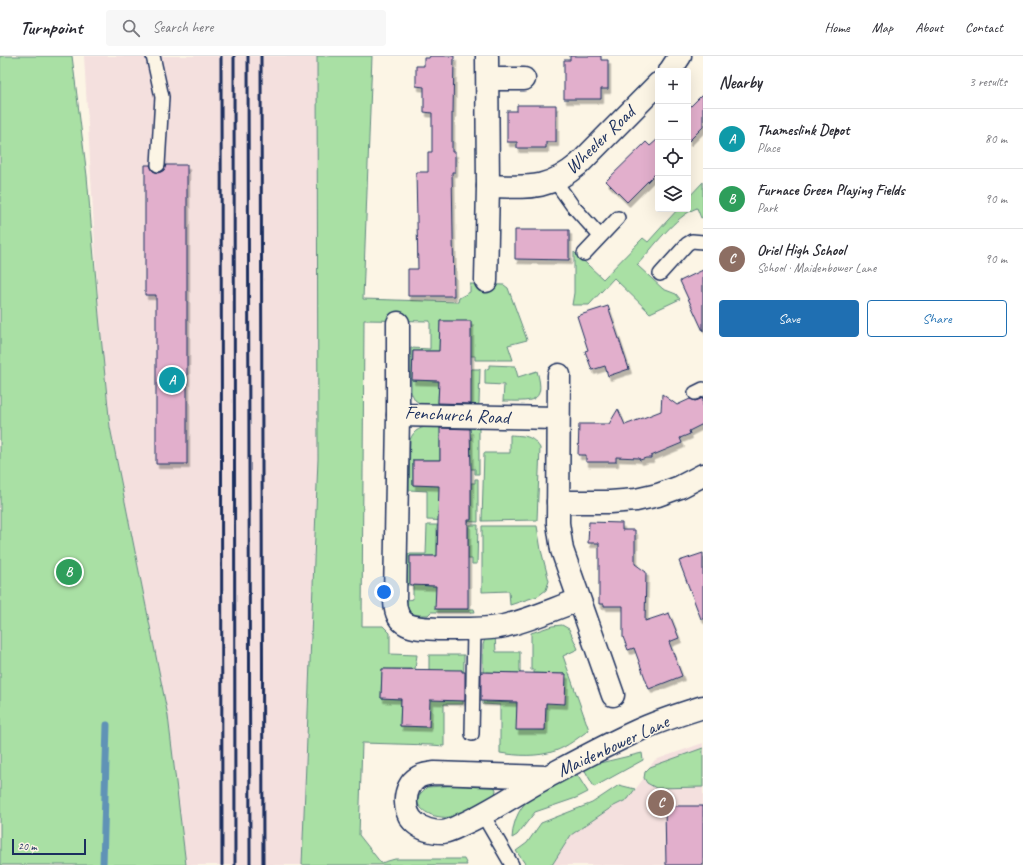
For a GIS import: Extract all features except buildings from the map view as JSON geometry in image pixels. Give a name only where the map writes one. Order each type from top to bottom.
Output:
[{"type":"street","points":[[486,281],[488,56]]},
{"type":"street","points":[[672,68],[680,56]]},
{"type":"street","points":[[488,79],[524,79]]},
{"type":"street","name":"Wheeler Road","points":[[488,186],[526,188],[540,186],[555,181],[567,174],[579,164],[655,87]]},
{"type":"street","name":"Fenchurch Road","points":[[398,323],[398,415],[558,418]]},
{"type":"street","points":[[559,375],[558,523],[562,550],[613,695]]},
{"type":"street","points":[[398,415],[395,611],[399,618],[405,624],[416,628],[474,630],[525,620],[580,600]]},
{"type":"street","points":[[558,502],[610,502],[636,500],[658,495],[680,487],[703,474]]},
{"type":"street","name":"Maidenbower Lane","points":[[546,777],[434,773],[417,777],[410,784],[405,803],[408,813],[414,823],[424,829],[436,832],[448,831],[483,815],[546,777],[638,730],[703,706]]},
{"type":"lane","points":[[153,56],[162,97],[158,165]]},
{"type":"lane","points":[[555,181],[572,205],[600,236]]},
{"type":"lane","points":[[584,254],[618,218]]},
{"type":"lane","points":[[660,274],[687,244],[692,241],[703,242]]},
{"type":"lane","points":[[472,734],[474,630]]},
{"type":"lane","points":[[483,815],[512,865]]},
{"type":"shaded area","points":[[84,56],[317,56],[318,459],[302,865],[186,865],[168,716],[110,427],[99,316]]},
{"type":"shaded area","points":[[703,743],[703,865],[552,865],[571,835],[612,807],[628,799],[644,778],[645,772],[655,760]]},
{"type":"green space","points":[[0,56],[72,56],[87,176],[110,427],[168,716],[186,865],[0,865]]},
{"type":"green space","points":[[317,56],[372,56],[363,299],[458,302],[459,298],[470,292],[470,284],[504,285],[508,288],[527,340],[508,345],[513,360],[475,360],[475,356],[470,356],[471,322],[440,321],[439,351],[413,351],[412,380],[439,381],[438,403],[470,404],[471,369],[480,369],[479,403],[478,406],[422,405],[415,400],[411,392],[411,348],[430,349],[430,321],[364,320],[362,626],[383,626],[390,633],[390,654],[417,655],[415,669],[382,669],[381,698],[401,699],[400,726],[429,727],[429,655],[464,655],[463,704],[444,704],[444,746],[362,743],[359,835],[381,863],[395,859],[464,859],[467,865],[302,865],[318,459]]},
{"type":"green space","points":[[703,182],[703,217],[701,218],[697,208],[691,211],[691,195]]},
{"type":"green space","points":[[675,212],[689,212],[665,233],[637,265],[663,289],[676,294],[680,299],[650,313],[614,278],[589,305],[572,305],[574,293],[574,252],[603,279],[643,238],[648,242]]},
{"type":"green space","points":[[489,365],[515,366],[518,377],[537,371],[540,382],[540,390],[538,395],[534,399],[503,401],[504,385],[485,384],[485,370],[489,368]]},
{"type":"green space","points":[[432,425],[479,425],[479,474],[475,474],[475,469],[470,469],[471,437],[440,436],[440,460],[413,460],[413,485],[439,486],[471,519],[471,483],[475,483],[475,479],[478,479],[478,522],[427,520],[427,491],[409,490],[410,440],[416,431]]},
{"type":"green space","points":[[510,435],[531,438],[540,448],[537,520],[482,521],[484,453],[510,453]]},
{"type":"green space","points":[[427,525],[478,525],[477,564],[472,564],[472,559],[468,559],[468,527],[437,526],[437,556],[410,556],[410,585],[407,585],[408,554],[426,554]]},
{"type":"green space","points":[[482,526],[537,526],[541,550],[549,581],[546,590],[538,596],[510,605],[509,591],[482,592]]},
{"type":"green space","points":[[413,585],[436,586],[436,609],[474,609],[475,612],[431,612],[428,615],[416,615],[409,612],[407,600],[413,599]]},
{"type":"green space","points":[[562,625],[569,629],[578,649],[563,656],[589,730],[573,742],[548,753],[514,755],[500,753],[500,705],[483,704],[483,645],[485,638],[495,634],[496,652],[520,652],[520,673],[486,672],[486,702],[517,703],[517,729],[545,730],[546,703],[566,674],[534,673],[534,670],[531,670],[531,633],[552,626]]},
{"type":"green space","points":[[703,748],[703,787],[656,788],[647,783],[644,778],[645,772],[650,767]]},
{"type":"green space","points":[[642,753],[643,760],[594,787],[583,767]]},
{"type":"green space","points":[[574,770],[588,792],[576,798],[535,812],[517,835],[512,838],[514,824],[525,803],[542,789]]},
{"type":"green space","points":[[493,783],[496,790],[495,795],[473,810],[459,816],[438,817],[431,815],[421,808],[417,802],[420,794],[427,787]]},
{"type":"green space","points":[[619,785],[635,789],[628,799],[612,807],[571,835],[552,865],[526,865],[516,851],[527,843],[541,823],[592,803]]},
{"type":"waterway","points":[[103,865],[107,725]]},
{"type":"railway","points":[[221,56],[222,865]]},
{"type":"railway","points":[[234,56],[235,865]]},
{"type":"railway","points":[[248,56],[250,865]]},
{"type":"railway","points":[[261,56],[263,865]]},
{"type":"place","name":"Thameslink Depot","points":[[172,380]]},
{"type":"place","name":"Furnace Green Playing Fields","points":[[69,572]]},
{"type":"place","name":"Oriel High School","points":[[661,803]]}]
